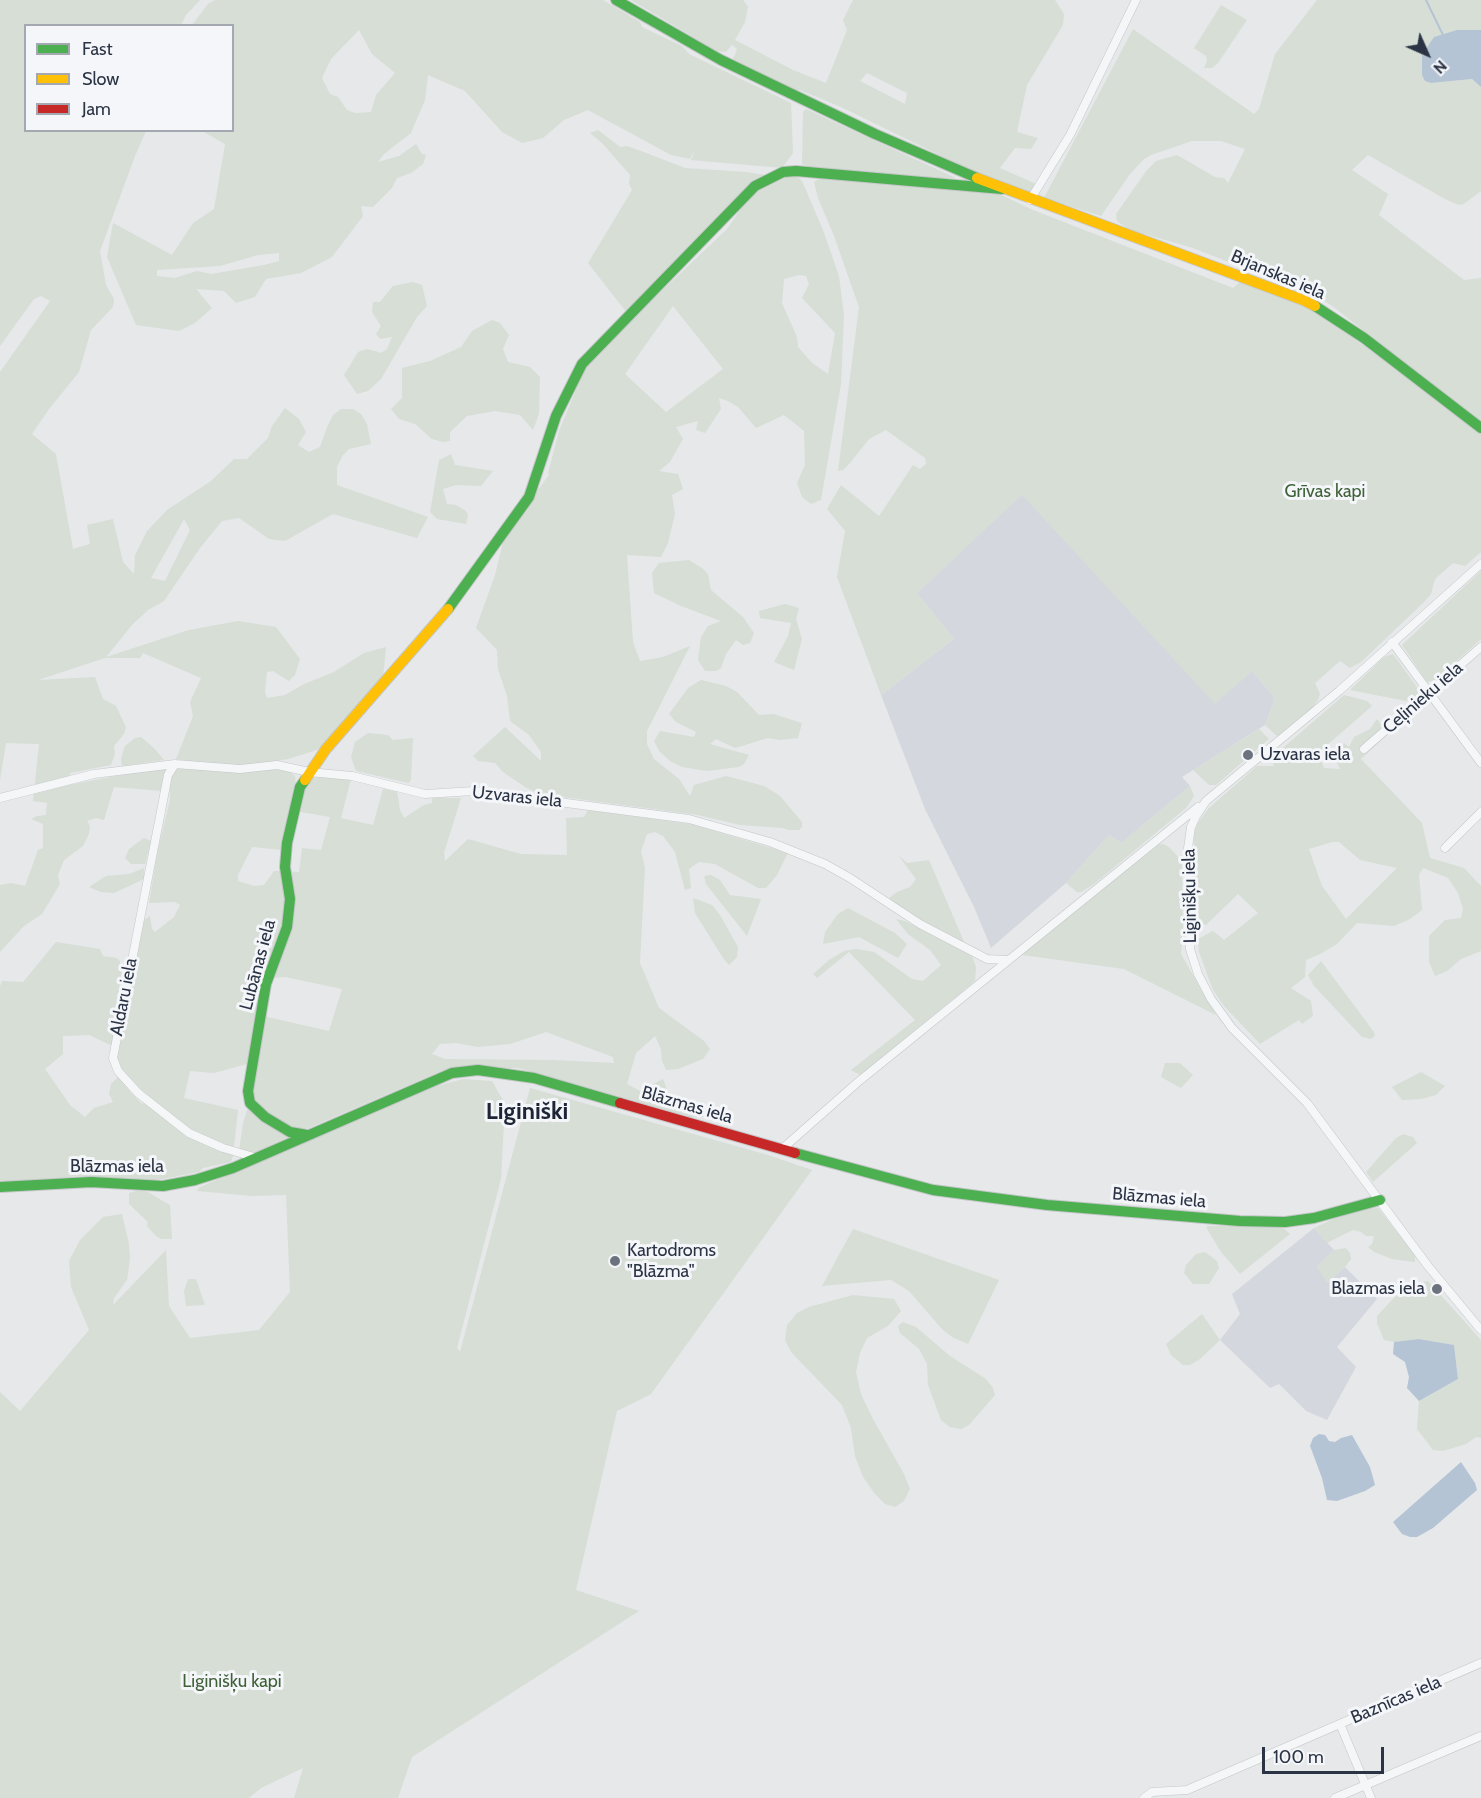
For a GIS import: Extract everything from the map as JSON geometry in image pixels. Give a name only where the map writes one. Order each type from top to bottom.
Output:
[{"type":"street","points":[[616,0],[721,60],[875,134],[1002,189]]},
{"type":"street","points":[[1033,201],[1070,135],[1136,0]]},
{"type":"street","name":"Lubānas iela","points":[[308,1136],[290,1132],[265,1117],[250,1103],[248,1091],[266,984],[287,927],[290,899],[285,867],[286,843],[300,787],[326,749],[356,718],[443,616],[529,497],[556,416],[582,364],[755,186],[783,172],[796,171],[1002,189]]},
{"type":"street","name":"Brjanskas iela","points":[[1002,189],[1303,300],[1364,338],[1481,428]]},
{"type":"street","name":"Liginišķu iela","points":[[1481,564],[1332,697],[1206,801],[1191,827],[1188,848],[1190,949],[1198,974],[1211,999],[1232,1028],[1307,1103],[1428,1266],[1481,1330]]},
{"type":"street","points":[[1392,642],[1481,763]]},
{"type":"street","name":"Ceļinieku iela","points":[[1364,748],[1481,647]]},
{"type":"street","name":"Uzvaras iela","points":[[0,798],[94,774],[175,764],[240,769],[277,765],[309,772],[352,776],[425,794],[474,791],[689,819],[770,842],[825,864],[920,924],[987,959],[1007,960]]},
{"type":"street","name":"Aldaru iela","points":[[175,764],[168,775],[112,1058],[118,1071],[138,1093],[189,1133],[254,1157]]},
{"type":"street","points":[[782,1149],[858,1082],[1206,801]]},
{"type":"street","points":[[1445,848],[1481,812]]},
{"type":"street","name":"Blāzmas iela","points":[[0,1187],[91,1182],[163,1185],[195,1180],[233,1168],[452,1073],[478,1070],[534,1078],[933,1190],[1047,1205],[1240,1221],[1285,1222],[1314,1218],[1380,1200]]},
{"type":"street","name":"Baznīcas iela","points":[[1144,1798],[1152,1792],[1187,1790],[1481,1663]]},
{"type":"street","points":[[1340,1724],[1371,1798]]},
{"type":"street","points":[[1335,1798],[1481,1736]]},
{"type":"shaded area","points":[[1022,494],[1215,703],[1252,671],[1275,698],[1265,725],[1182,777],[1190,786],[1121,843],[1109,835],[1066,883],[991,948],[974,907],[925,809],[881,695],[954,639],[917,593]]},
{"type":"shaded area","points":[[1314,1228],[1334,1250],[1317,1267],[1328,1282],[1345,1267],[1377,1299],[1337,1347],[1356,1367],[1327,1420],[1306,1411],[1279,1384],[1270,1388],[1220,1340],[1240,1314],[1232,1294]]},
{"type":"green space","points":[[0,0],[200,0],[186,15],[182,24],[24,24],[24,132],[146,132],[100,251],[106,285],[114,299],[113,307],[91,330],[79,372],[32,434],[56,454],[73,549],[90,544],[87,525],[113,519],[123,562],[134,574],[135,555],[147,531],[167,510],[211,481],[234,459],[247,459],[268,438],[272,426],[285,408],[299,419],[306,432],[298,445],[309,452],[320,447],[333,415],[341,409],[353,409],[361,414],[367,424],[371,444],[349,449],[343,455],[337,467],[337,485],[428,517],[417,538],[333,514],[285,541],[269,539],[239,518],[222,521],[200,548],[164,601],[148,610],[132,625],[106,657],[189,630],[238,621],[276,627],[300,659],[295,675],[289,681],[273,671],[267,672],[265,692],[267,698],[285,695],[304,684],[334,672],[364,653],[386,647],[383,678],[324,746],[317,750],[288,759],[242,767],[176,759],[193,716],[190,702],[201,678],[143,653],[140,658],[105,658],[38,680],[95,677],[103,699],[116,706],[126,727],[124,734],[114,746],[115,754],[111,765],[70,773],[68,785],[170,766],[162,791],[114,787],[104,820],[96,818],[87,821],[90,826],[89,834],[83,846],[64,860],[58,875],[60,884],[42,914],[24,926],[0,952],[0,885],[11,883],[25,886],[38,850],[43,848],[43,824],[31,819],[46,815],[47,803],[33,801],[39,744],[6,743],[0,780],[0,372],[50,301],[41,296],[34,299],[0,346]],"holes":[[[184,519],[190,530],[165,581],[151,578]]]},
{"type":"green space","points":[[215,0],[603,0],[640,22],[642,27],[682,46],[689,54],[791,103],[793,153],[782,168],[691,160],[695,149],[690,159],[671,155],[588,110],[564,120],[543,138],[522,143],[502,132],[465,91],[428,75],[425,100],[411,133],[384,154],[378,162],[399,156],[416,144],[422,154],[426,155],[423,164],[411,173],[397,178],[392,188],[373,207],[361,206],[363,216],[332,257],[301,273],[266,279],[255,297],[236,303],[224,291],[196,289],[212,308],[195,323],[179,331],[136,325],[107,257],[113,223],[172,255],[193,223],[214,209],[225,144],[204,132],[234,132],[234,24],[193,24],[208,4]],"holes":[[[359,30],[372,54],[395,73],[376,95],[371,112],[355,113],[347,110],[338,97],[330,94],[322,78],[331,59]],[[279,253],[279,261],[211,274],[197,271],[175,278],[157,276],[157,270],[220,266],[258,255]]]},
{"type":"green space","points":[[631,0],[743,0],[748,7],[745,22],[735,40],[793,70],[826,83],[847,30],[843,20],[853,0],[1055,0],[1064,14],[1063,25],[1027,85],[1017,132],[1038,138],[1031,149],[1015,148],[1000,168],[1036,184],[1031,192],[978,174],[841,107],[800,90],[795,91],[733,59],[737,49],[732,45],[726,52],[717,51]],"holes":[[[867,73],[907,93],[905,104],[860,81]]]},
{"type":"green space","points":[[1317,0],[1481,0],[1481,30],[1457,30],[1431,83],[1472,79],[1481,87],[1481,191],[1465,203],[1456,204],[1368,155],[1352,170],[1388,194],[1379,215],[1464,280],[1481,278],[1481,423],[1320,298],[1193,248],[1130,230],[1117,221],[1116,214],[1156,161],[1177,155],[1215,177],[1224,178],[1228,183],[1245,149],[1221,141],[1192,141],[1151,155],[1130,174],[1101,216],[1044,198],[1133,29],[1254,114],[1259,109],[1275,54]]},
{"type":"green space","points":[[1221,5],[1247,20],[1218,63],[1212,68],[1204,68],[1207,61],[1206,56],[1194,48]]},
{"type":"green space","points":[[806,109],[956,178],[915,178],[809,167],[802,164],[803,112]]},
{"type":"green space","points":[[598,130],[620,147],[627,146],[685,168],[766,175],[627,313],[588,263],[632,190],[629,184],[630,175],[590,133]]},
{"type":"green space","points":[[797,176],[802,181],[839,276],[844,315],[841,384],[821,500],[811,504],[802,497],[797,483],[805,465],[804,431],[784,415],[756,428],[738,407],[719,398],[721,409],[705,433],[696,430],[698,421],[676,427],[683,439],[670,462],[659,471],[678,474],[683,489],[672,495],[675,514],[668,543],[661,557],[627,555],[633,642],[640,661],[663,657],[690,646],[647,731],[647,744],[654,759],[679,779],[690,796],[694,785],[726,776],[764,786],[780,796],[802,822],[802,827],[799,830],[788,830],[740,825],[698,815],[540,794],[503,772],[495,763],[478,761],[473,756],[505,727],[541,761],[541,752],[529,735],[510,721],[507,696],[498,669],[497,650],[476,628],[495,575],[505,534],[549,475],[559,431],[588,361],[727,229],[751,194],[775,179]],"holes":[[[799,275],[806,276],[809,284],[802,298],[835,333],[828,374],[812,363],[798,347],[797,337],[782,303],[784,279]],[[673,306],[723,369],[666,412],[625,374]]]},
{"type":"green space","name":"Grīvas kapi","points":[[823,176],[993,191],[1033,210],[1233,288],[1240,282],[1286,297],[1315,311],[1401,372],[1481,434],[1481,552],[1465,566],[1453,563],[1435,579],[1431,594],[1424,602],[1361,662],[1350,668],[1340,661],[1315,683],[1320,694],[1318,700],[1310,711],[1281,736],[1276,735],[1265,725],[1275,698],[1252,671],[1215,704],[1022,495],[917,593],[954,639],[881,695],[837,577],[845,531],[827,509],[841,485],[879,516],[913,465],[920,469],[926,464],[925,458],[886,430],[869,439],[850,463],[843,470],[838,471],[859,307],[818,198],[814,182]]},
{"type":"green space","points":[[413,282],[422,285],[427,306],[417,317],[381,379],[368,391],[357,394],[344,375],[358,352],[367,349],[381,353],[387,349],[392,337],[380,339],[376,334],[381,326],[372,312],[373,302],[380,302],[393,286]]},
{"type":"green space","points":[[492,320],[500,323],[509,335],[503,349],[508,362],[530,367],[540,377],[539,414],[533,430],[520,415],[495,411],[467,416],[450,432],[450,441],[443,442],[432,439],[415,424],[399,419],[391,409],[402,398],[402,368],[430,361],[461,347],[472,331]]},
{"type":"green space","points":[[451,454],[455,465],[493,471],[481,486],[456,485],[443,489],[447,504],[456,505],[466,511],[468,515],[466,524],[437,519],[430,512],[439,460]]},
{"type":"green space","points":[[689,560],[708,574],[711,590],[743,617],[754,633],[750,643],[743,645],[736,640],[726,654],[721,668],[716,671],[705,671],[698,660],[701,637],[708,626],[721,621],[654,593],[652,573],[659,563]]},
{"type":"green space","points":[[1481,571],[1481,639],[1436,680],[1427,682],[1402,645]]},
{"type":"green space","points":[[785,604],[799,608],[796,619],[802,639],[794,670],[774,662],[788,636],[791,623],[760,618],[759,611]]},
{"type":"green space","points":[[1393,654],[1419,690],[1416,698],[1406,701],[1350,690],[1384,657]]},
{"type":"green space","points":[[701,680],[726,686],[737,692],[759,715],[773,714],[802,723],[798,738],[779,740],[768,738],[735,748],[716,739],[710,744],[749,755],[744,764],[739,767],[707,771],[682,767],[670,761],[659,751],[654,741],[660,731],[694,737],[696,732],[676,722],[669,714],[688,688]]},
{"type":"green space","points":[[1344,695],[1367,701],[1372,706],[1318,753],[1324,768],[1340,769],[1335,758],[1344,743],[1349,747],[1354,737],[1370,729],[1377,719],[1388,734],[1361,759],[1422,823],[1430,858],[1464,868],[1481,886],[1481,951],[1461,959],[1447,971],[1435,976],[1429,962],[1429,936],[1445,920],[1461,918],[1463,909],[1458,893],[1448,878],[1423,868],[1419,875],[1422,910],[1410,919],[1394,926],[1357,923],[1337,944],[1306,960],[1305,977],[1291,988],[1311,1001],[1313,1016],[1302,1024],[1299,1020],[1260,1044],[1224,1006],[1213,990],[1199,952],[1198,939],[1213,931],[1224,940],[1258,913],[1238,894],[1206,925],[1197,921],[1194,835],[1197,824],[1209,808],[1257,766],[1274,766],[1272,760]],"holes":[[[1339,842],[1360,860],[1397,868],[1346,919],[1322,886],[1309,849]]]},
{"type":"green space","points":[[1259,729],[1269,739],[1216,785],[1209,785],[1193,770]]},
{"type":"green space","points":[[368,733],[388,735],[393,740],[413,738],[409,783],[356,771],[351,757],[355,742]]},
{"type":"green space","points":[[141,737],[164,760],[122,766],[121,758],[125,746],[135,738]]},
{"type":"green space","points":[[275,768],[290,772],[295,776],[296,788],[282,850],[252,847],[238,875],[238,881],[254,886],[264,885],[274,871],[299,872],[302,848],[321,850],[330,817],[295,811],[306,785],[311,779],[324,776],[351,779],[341,818],[373,825],[383,789],[397,791],[400,810],[404,818],[424,805],[432,803],[432,798],[461,798],[444,853],[445,861],[468,839],[521,854],[567,855],[566,818],[584,817],[588,810],[691,824],[788,853],[777,875],[766,888],[758,888],[715,864],[699,862],[689,869],[691,888],[685,890],[675,852],[663,836],[655,832],[647,834],[641,851],[645,868],[640,963],[659,1008],[704,1041],[710,1049],[703,1059],[678,1069],[666,1070],[655,1036],[636,1053],[627,1084],[640,1091],[663,1079],[668,1092],[704,1117],[690,1117],[518,1068],[443,1070],[306,1129],[284,1125],[268,1115],[255,1102],[251,1089],[263,1016],[329,1031],[342,989],[285,977],[270,978],[247,1064],[214,1073],[190,1071],[184,1098],[238,1110],[231,1162],[203,1168],[199,1172],[152,1181],[80,1176],[0,1183],[0,986],[2,981],[23,982],[56,942],[100,949],[103,956],[117,958],[120,961],[120,968],[132,971],[144,920],[150,916],[152,929],[155,932],[174,917],[180,905],[175,902],[149,903],[158,849],[170,800],[170,777],[176,769]],"holes":[[[546,1032],[613,1057],[614,1063],[445,1059],[432,1054],[440,1044],[456,1043],[478,1047],[510,1044]],[[89,1035],[117,1048],[115,1057],[118,1065],[151,1100],[142,1104],[119,1076],[111,1084],[109,1094],[113,1102],[94,1108],[85,1117],[70,1105],[45,1069],[63,1054],[63,1036]]]},
{"type":"green space","points":[[1190,786],[1194,796],[1186,808],[1094,884],[1077,892],[1066,883],[1109,835],[1121,843]]},
{"type":"green space","points":[[144,838],[151,841],[145,864],[131,864],[125,858],[129,849]]},
{"type":"green space","points":[[1163,844],[1182,861],[1181,954],[1216,1015],[1124,969],[1022,955],[1032,944],[1157,845]]},
{"type":"green space","points":[[898,855],[907,863],[929,860],[965,944],[905,912],[889,898],[910,887],[916,879]]},
{"type":"green space","points":[[144,868],[144,879],[114,893],[101,892],[89,887],[106,876],[129,874]]},
{"type":"green space","points":[[711,875],[720,880],[730,895],[761,899],[747,936],[706,884],[704,876]]},
{"type":"green space","points":[[693,898],[712,905],[738,947],[737,957],[729,965],[695,913]]},
{"type":"green space","points":[[848,908],[895,933],[907,944],[898,958],[859,937],[823,944],[825,932],[838,914]]},
{"type":"green space","points":[[896,919],[905,921],[972,956],[976,967],[975,981],[860,1075],[851,1070],[915,1020],[849,952],[817,978],[813,974],[844,951],[856,949],[874,952],[912,979],[923,981],[941,965],[930,950],[908,934]]},
{"type":"green space","points":[[1321,961],[1374,1032],[1375,1036],[1371,1039],[1362,1037],[1314,986],[1308,975]]},
{"type":"green space","points":[[1165,1063],[1180,1063],[1193,1075],[1181,1088],[1161,1077]]},
{"type":"green space","points":[[1421,1072],[1445,1086],[1436,1095],[1402,1100],[1392,1087]]},
{"type":"green space","name":"Liginišķu kapi","points":[[463,1079],[492,1081],[505,1104],[501,1179],[457,1348],[460,1352],[530,1088],[768,1155],[812,1170],[651,1394],[617,1411],[576,1590],[639,1611],[412,1757],[398,1798],[294,1798],[303,1768],[261,1788],[249,1798],[0,1798],[0,1392],[20,1411],[89,1330],[71,1287],[69,1261],[80,1240],[103,1217],[122,1214],[130,1259],[127,1280],[114,1298],[113,1305],[166,1250],[169,1306],[190,1338],[259,1330],[290,1292],[286,1195],[252,1196],[197,1191],[200,1187],[437,1086]]},
{"type":"green space","points":[[248,1108],[288,1134],[288,1137],[250,1155],[239,1151],[243,1123]]},
{"type":"green space","points":[[1403,1134],[1413,1137],[1417,1143],[1373,1182],[1366,1172],[1396,1138]]},
{"type":"green space","points":[[146,1191],[170,1205],[172,1239],[161,1239],[156,1236],[147,1226],[148,1222],[129,1204],[129,1193]]},
{"type":"green space","points":[[1378,1208],[1415,1255],[1415,1262],[1392,1259],[1374,1252],[1368,1247],[1372,1244],[1374,1236],[1366,1236],[1353,1230],[1327,1243],[1314,1228],[1353,1210]]},
{"type":"green space","points":[[1280,1225],[1290,1234],[1240,1274],[1221,1252],[1207,1229],[1207,1226]]},
{"type":"green space","points":[[853,1229],[999,1280],[968,1344],[952,1337],[942,1329],[909,1291],[891,1280],[822,1286]]},
{"type":"green space","points":[[1346,1248],[1351,1259],[1327,1283],[1317,1267],[1334,1250]]},
{"type":"green space","points":[[1205,1252],[1217,1261],[1219,1268],[1209,1284],[1193,1284],[1184,1273],[1186,1265],[1196,1254]]},
{"type":"green space","points":[[188,1279],[196,1279],[205,1305],[186,1306],[184,1291]]},
{"type":"green space","points":[[1428,1281],[1481,1340],[1481,1438],[1476,1437],[1466,1444],[1443,1451],[1433,1450],[1417,1429],[1419,1401],[1458,1379],[1454,1345],[1419,1339],[1394,1342],[1384,1340],[1377,1323],[1377,1316],[1406,1285]]},
{"type":"green space","points":[[853,1295],[894,1299],[901,1311],[888,1326],[867,1338],[860,1353],[856,1372],[861,1394],[910,1489],[904,1501],[895,1507],[885,1504],[863,1477],[855,1456],[851,1428],[842,1405],[791,1352],[785,1340],[787,1325],[797,1313],[809,1307]]},
{"type":"green space","points":[[1202,1314],[1220,1340],[1200,1359],[1190,1365],[1183,1365],[1171,1355],[1166,1344]]},
{"type":"green space","points":[[903,1322],[916,1327],[950,1356],[986,1379],[993,1388],[995,1395],[969,1425],[961,1429],[950,1427],[941,1420],[928,1385],[927,1364],[919,1349],[900,1333],[898,1326]]},
{"type":"water","points":[[1457,30],[1481,30],[1481,87],[1472,79],[1431,83],[1425,81],[1422,75],[1422,55],[1434,37]]},
{"type":"water","points":[[1419,1339],[1454,1345],[1458,1379],[1419,1401],[1407,1388],[1409,1377],[1405,1362],[1393,1354],[1394,1342]]},
{"type":"water","points":[[1319,1434],[1335,1442],[1352,1435],[1370,1467],[1375,1485],[1337,1501],[1327,1500],[1322,1478],[1310,1446],[1313,1438]]},
{"type":"water","points":[[1461,1462],[1477,1490],[1433,1528],[1417,1537],[1402,1534],[1393,1522]]},
{"type":"waterway","points":[[1426,0],[1443,35]]},
{"type":"traffic: fast","points":[[616,0],[721,60],[875,134],[977,178]]},
{"type":"traffic: fast","points":[[448,609],[529,497],[556,416],[582,364],[755,186],[783,172],[796,171],[1002,189]]},
{"type":"traffic: fast","points":[[1315,306],[1364,338],[1481,428]]},
{"type":"traffic: fast","points":[[305,780],[300,787],[287,843],[285,867],[290,899],[287,927],[266,984],[248,1091],[250,1103],[265,1117],[290,1132],[307,1135]]},
{"type":"traffic: fast","points":[[0,1187],[91,1182],[163,1186],[195,1180],[233,1168],[452,1073],[478,1070],[534,1078],[620,1103]]},
{"type":"traffic: fast","points":[[795,1153],[933,1190],[1047,1205],[1240,1221],[1285,1222],[1314,1218],[1380,1200]]},
{"type":"traffic: slow","points":[[977,178],[1315,306]]},
{"type":"traffic: slow","points":[[305,780],[326,749],[448,609]]},
{"type":"traffic: jam","points":[[620,1103],[795,1153]]},
{"type":"place","name":"Uzvaras iela","points":[[1248,755]]},
{"type":"place","name":"Kartodroms \"Blāzma\"","points":[[615,1261]]},
{"type":"place","name":"Blazmas iela","points":[[1437,1289]]},
{"type":"district","name":"Liginiški","points":[[527,1112]]}]
